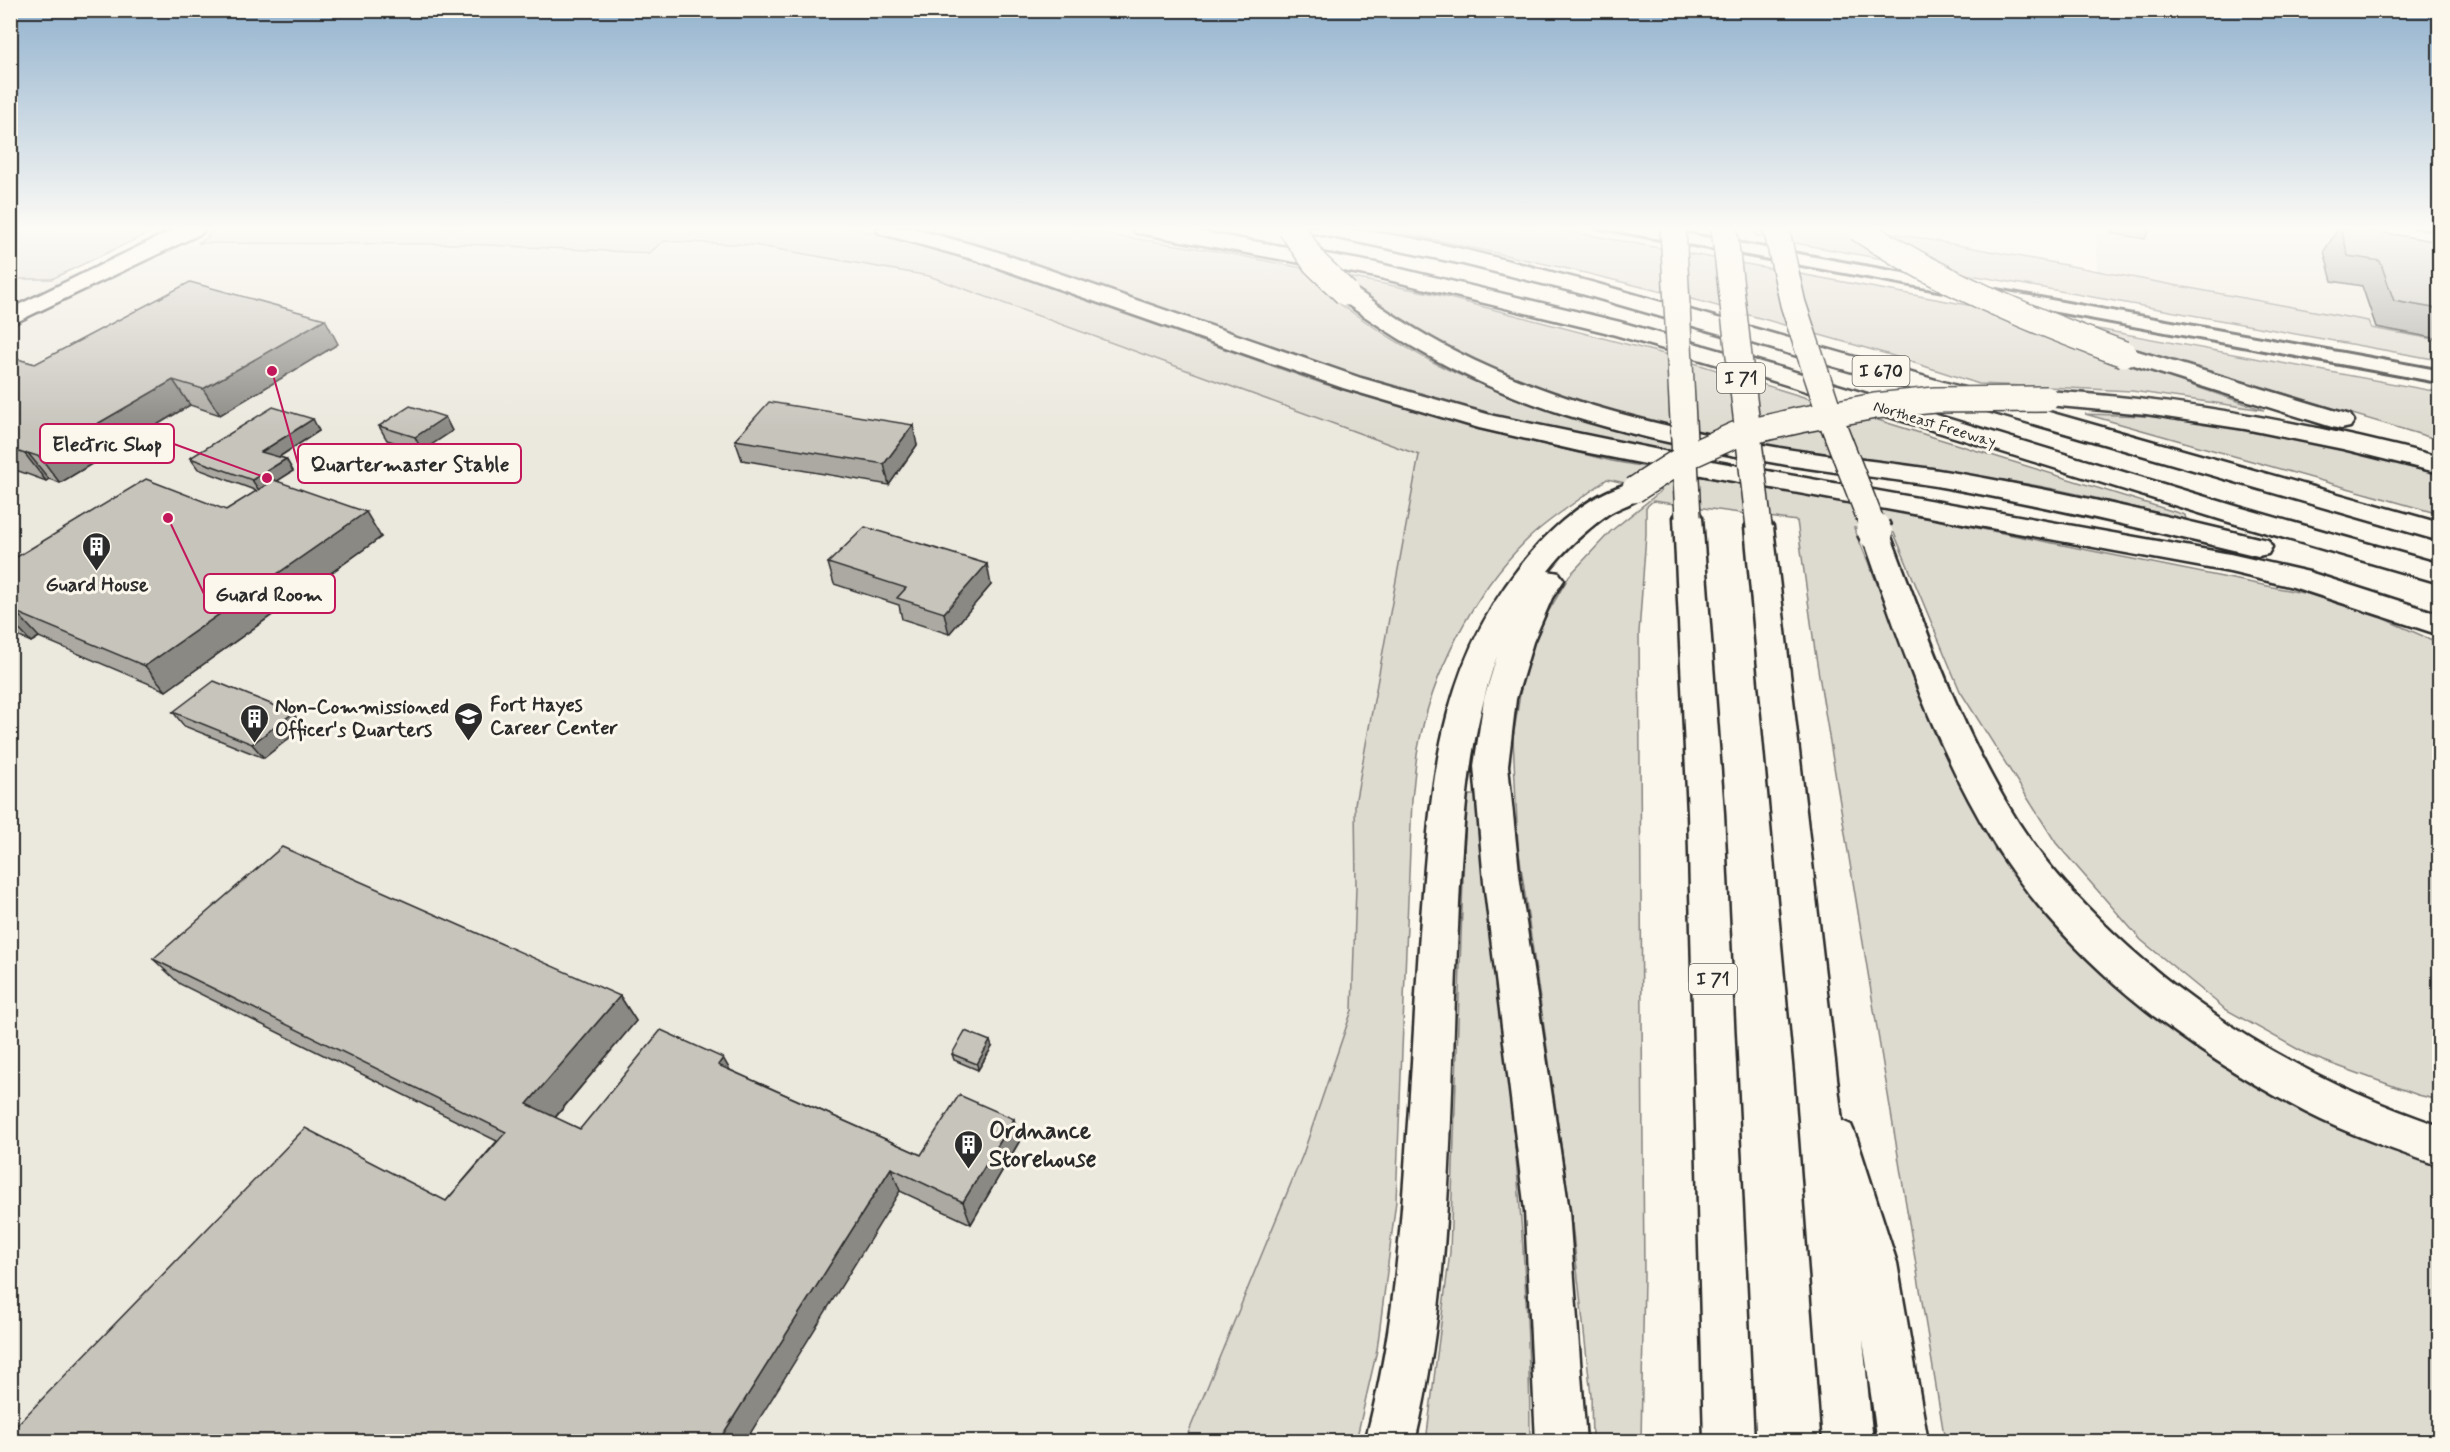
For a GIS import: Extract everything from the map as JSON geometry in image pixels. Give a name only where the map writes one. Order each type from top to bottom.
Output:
[{"type":"main road","points":[[10,318],[55,296]]},
{"type":"main road","points":[[1101,296],[1352,383],[1488,422],[1717,470],[2230,563],[2299,579],[2439,625]]},
{"type":"main road","points":[[1350,296],[1379,319],[1473,370],[1528,393],[1636,426],[1788,457],[1951,480],[2053,499],[2143,518],[2439,595]]},
{"type":"main road","name":"Northeast Freeway","points":[[1483,296],[1612,327],[2439,574]]},
{"type":"main road","name":"Northeast Freeway","points":[[1614,296],[2439,532]]},
{"type":"main road","name":"I 71","points":[[1677,296],[1706,813],[1730,1442]]},
{"type":"main road","name":"I 71","points":[[1732,296],[1760,527],[1817,1080],[1848,1442]]},
{"type":"main road","points":[[1790,296],[1834,427],[1943,712],[1977,781],[2023,859],[2090,936],[2134,976],[2215,1039],[2279,1077],[2350,1112],[2439,1146]]},
{"type":"main road","points":[[1978,296],[2065,333],[2124,354],[2439,452]]},
{"type":"main road","points":[[1390,1442],[1401,1404],[1422,1251],[1446,814],[1460,726],[1477,670],[1496,626],[1526,578],[1560,540],[1598,508],[1634,490],[1684,458],[1735,435],[1875,406],[1935,400],[2046,399],[2112,402],[2220,417],[2361,445],[2439,465]]},
{"type":"main road","points":[[1561,1442],[1547,1211],[1502,882],[1491,766],[1500,699],[1517,642],[1538,596],[1563,560],[1634,490]]},
{"type":"main road","points":[[1817,1080],[1874,1263],[1903,1442]]},
{"type":"shaded area","name":"Fort Hayes Career Center","points":[[10,296],[983,296],[1419,455],[1355,804],[1356,887],[1352,1010],[1303,1154],[1185,1441],[11,1441]]},
{"type":"shaded area","points":[[983,296],[1072,296],[1324,384],[1472,427],[1612,461],[1882,509],[2308,594],[2382,618],[2439,643],[2439,1100],[2418,1095],[2310,1056],[2225,1009],[2141,940],[2056,843],[1960,691],[1894,533],[1854,528],[1955,772],[1995,850],[2051,920],[2305,1110],[2403,1154],[2439,1166],[2439,1441],[1945,1441],[1815,651],[1797,521],[1653,501],[1646,507],[1639,633],[1644,1276],[1641,1441],[1592,1441],[1591,1395],[1571,1215],[1518,846],[1513,738],[1522,682],[1537,631],[1569,576],[1611,531],[1661,491],[1607,479],[1527,540],[1489,584],[1457,637],[1433,693],[1424,721],[1412,799],[1396,1201],[1377,1350],[1356,1441],[1185,1441],[1303,1154],[1352,1010],[1356,887],[1355,804],[1419,455]]},
{"type":"shaded area","points":[[1120,296],[1335,296],[1334,300],[1406,347],[1484,386],[1585,420],[1723,454],[1644,448],[1552,430],[1481,413],[1342,373]]},
{"type":"shaded area","points":[[1367,296],[1441,296],[1668,355],[2185,515],[2186,520],[2106,500],[2027,484],[1728,439],[1654,423],[1582,403],[1511,378],[1430,340]]},
{"type":"shaded area","points":[[1678,296],[1918,296],[2439,392],[2439,440],[2109,341],[2100,354],[2264,410],[2132,391],[1979,384],[1887,354]]},
{"type":"shaded area","points":[[2085,296],[2232,296],[2368,321],[2371,328],[2439,340],[2439,360]]},
{"type":"shaded area","points":[[2231,296],[2439,296],[2439,340],[2371,328],[2367,321]]},
{"type":"shaded area","points":[[2085,414],[2158,417],[2229,426],[2335,447],[2439,473],[2439,514]]},
{"type":"shaded area","points":[[1466,795],[1478,795],[1512,1118],[1525,1279],[1530,1441],[1426,1442],[1450,1252]]},
{"type":"building","points":[[164,296],[240,296],[325,319],[203,389],[173,380],[40,457],[10,449],[10,357],[35,364]]},
{"type":"building","points":[[2392,296],[2439,296],[2439,309],[2394,301]]},
{"type":"building","points":[[769,402],[913,425],[884,464],[735,440]]},
{"type":"building","points":[[410,406],[445,417],[415,437],[379,426]]},
{"type":"building","points":[[273,407],[313,419],[261,452],[286,459],[252,480],[190,458]]},
{"type":"building","points":[[146,479],[226,510],[274,480],[366,512],[145,666],[16,612],[10,615],[10,561]]},
{"type":"building","points":[[865,527],[987,564],[944,613],[897,598],[906,588],[828,563]]},
{"type":"building","name":"Non-Commissioned Officer's Quarters","points":[[214,681],[293,713],[252,744],[173,712]]},
{"type":"building","points":[[282,847],[620,996],[527,1104],[580,1129],[661,1030],[723,1058],[718,1065],[921,1155],[959,1095],[1014,1119],[963,1202],[891,1168],[718,1442],[10,1442],[10,1432],[305,1128],[446,1201],[506,1132],[153,959]]},
{"type":"building","points":[[965,1031],[990,1041],[977,1064],[952,1054]]},
{"type":"railway","points":[[1960,296],[2440,384]]},
{"type":"railway","points":[[2036,296],[2440,369]]},
{"type":"place","name":"Quartermaster Stable","points":[[272,371]]},
{"type":"place","name":"Electric Shop","points":[[267,478]]},
{"type":"place","name":"Guard Room","points":[[168,518]]},
{"type":"place","name":"Guard House","points":[[97,572]]},
{"type":"place","name":"Fort Hayes Career Center","points":[[469,742]]},
{"type":"place","name":"Non-Commissioned Officer's Quarters","points":[[254,744]]},
{"type":"place","name":"Ordnance Storehouse","points":[[968,1170]]}]
